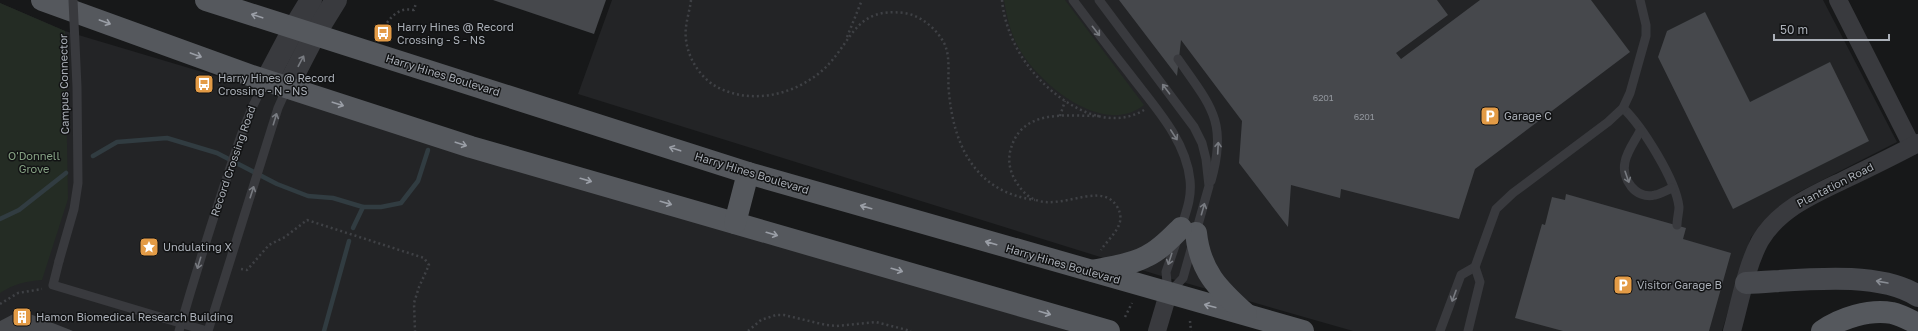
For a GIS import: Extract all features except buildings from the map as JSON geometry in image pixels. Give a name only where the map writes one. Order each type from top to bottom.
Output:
[{"type":"main road","points":[[42,0],[266,81],[471,147],[735,223],[1117,324]]},
{"type":"main road","name":"Harry Hines Boulevard","points":[[210,1],[748,173],[1094,264],[1168,294],[1303,331]]},
{"type":"main road","points":[[735,223],[748,173]]},
{"type":"main road","points":[[1094,264],[1125,264],[1147,256],[1188,230],[1208,274],[1220,290],[1248,316]]},
{"type":"main road","points":[[1746,283],[1851,279],[1883,282],[1907,289],[1918,296]]},
{"type":"main road","points":[[1822,331],[1830,326],[1856,316],[1878,312],[1892,313],[1918,324]]},
{"type":"street","name":"Record Crossing Road","points":[[266,81],[294,28],[311,0]]},
{"type":"street","points":[[287,88],[315,34],[336,0]]},
{"type":"street","points":[[1838,0],[1915,145]]},
{"type":"street","name":"Plantation Road","points":[[1732,331],[1760,242],[1767,230],[1797,203],[1915,145]]},
{"type":"street","points":[[1157,331],[1168,294]]},
{"type":"lane","name":"Campus Connector","points":[[53,284],[74,209],[78,183],[77,87],[73,0]]},
{"type":"lane","points":[[1072,0],[1153,104],[1180,145],[1187,166],[1190,193],[1183,278],[1168,294]]},
{"type":"lane","points":[[1099,0],[1194,128],[1202,143],[1210,186]]},
{"type":"lane","points":[[1468,331],[1480,282],[1475,267],[1496,208],[1608,122],[1623,108],[1630,93],[1646,36],[1646,25],[1640,0]]},
{"type":"lane","points":[[1168,294],[1166,272],[1210,186],[1218,152],[1217,124],[1203,95],[1178,59]]},
{"type":"lane","name":"Record Crossing Road","points":[[180,327],[239,142],[254,100],[266,81]]},
{"type":"lane","points":[[53,284],[180,327],[208,331],[278,108],[287,88]]},
{"type":"lane","points":[[1623,108],[1649,141],[1661,161],[1679,207],[1677,225]]},
{"type":"lane","points":[[1640,131],[1624,164],[1625,177],[1632,188],[1642,196],[1655,196],[1672,188]]},
{"type":"lane","points":[[1440,331],[1461,275],[1475,267]]},
{"type":"path","points":[[691,0],[685,27],[687,48],[696,68],[710,83],[729,93],[750,97],[778,94],[800,86],[828,65],[856,27],[871,17],[888,12],[906,13],[922,19],[936,30],[945,46],[949,63],[948,92],[950,109],[956,133],[964,154],[982,176],[993,185],[1020,198],[1055,203],[1093,196],[1103,196],[1110,199],[1119,211],[1119,226],[1094,264]]},
{"type":"path","points":[[845,41],[862,0]]},
{"type":"path","points":[[1002,1],[1010,33],[1020,53],[1038,79],[1065,101],[1088,113],[1110,119],[1124,119],[1133,117],[1146,109]]},
{"type":"path","points":[[380,36],[386,23],[394,15],[402,10],[414,10],[416,3]]},
{"type":"path","points":[[1060,116],[1065,101]]},
{"type":"path","points":[[1035,200],[1024,192],[1012,176],[1009,157],[1012,146],[1021,130],[1038,119],[1060,116],[1099,116]]},
{"type":"path","points":[[241,269],[247,270],[269,246],[285,237],[307,220],[424,258],[427,262],[427,270],[419,287],[414,303],[415,331]]},
{"type":"path","points":[[0,304],[18,292],[42,289],[53,284]]},
{"type":"path","points":[[1117,324],[1132,303]]},
{"type":"path","points":[[748,331],[761,320],[784,314],[826,325],[836,326],[876,322],[911,331]]},
{"type":"path","points":[[1190,321],[1191,331]]},
{"type":"shaded area","points":[[612,0],[1823,0],[1897,142],[1797,193],[1751,237],[1722,331],[1353,331],[1158,275],[578,94]]},
{"type":"shaded area","points":[[0,3],[65,31],[1069,331],[0,331]]},
{"type":"green space","points":[[1004,0],[1065,0],[1144,105],[1128,113],[1111,115],[1093,111],[1075,103],[1059,92],[1043,79],[1021,52],[1010,27]]},
{"type":"green space","name":"O'Donnell Grove","points":[[0,3],[65,31],[68,199],[42,280],[31,281],[10,287],[0,293]]},
{"type":"waterway","points":[[93,156],[117,142],[167,138],[217,153],[277,184],[308,196],[333,198],[363,207]]},
{"type":"waterway","points":[[353,228],[363,207],[381,207],[401,203],[418,181],[428,150]]},
{"type":"waterway","points":[[0,219],[19,210],[66,173]]},
{"type":"waterway","points":[[324,331],[349,241]]},
{"type":"place","name":"Harry Hines @ Record Crossing - S - NS","points":[[383,33]]},
{"type":"place","name":"Harry Hines @ Record Crossing - N - NS","points":[[204,84]]},
{"type":"place","name":"Garage C","points":[[1490,116]]},
{"type":"place","name":"Undulating X","points":[[149,247]]},
{"type":"place","name":"Visitor Garage B","points":[[1623,285]]},
{"type":"place","name":"Hamon Biomedical Research Building","points":[[22,317]]}]
